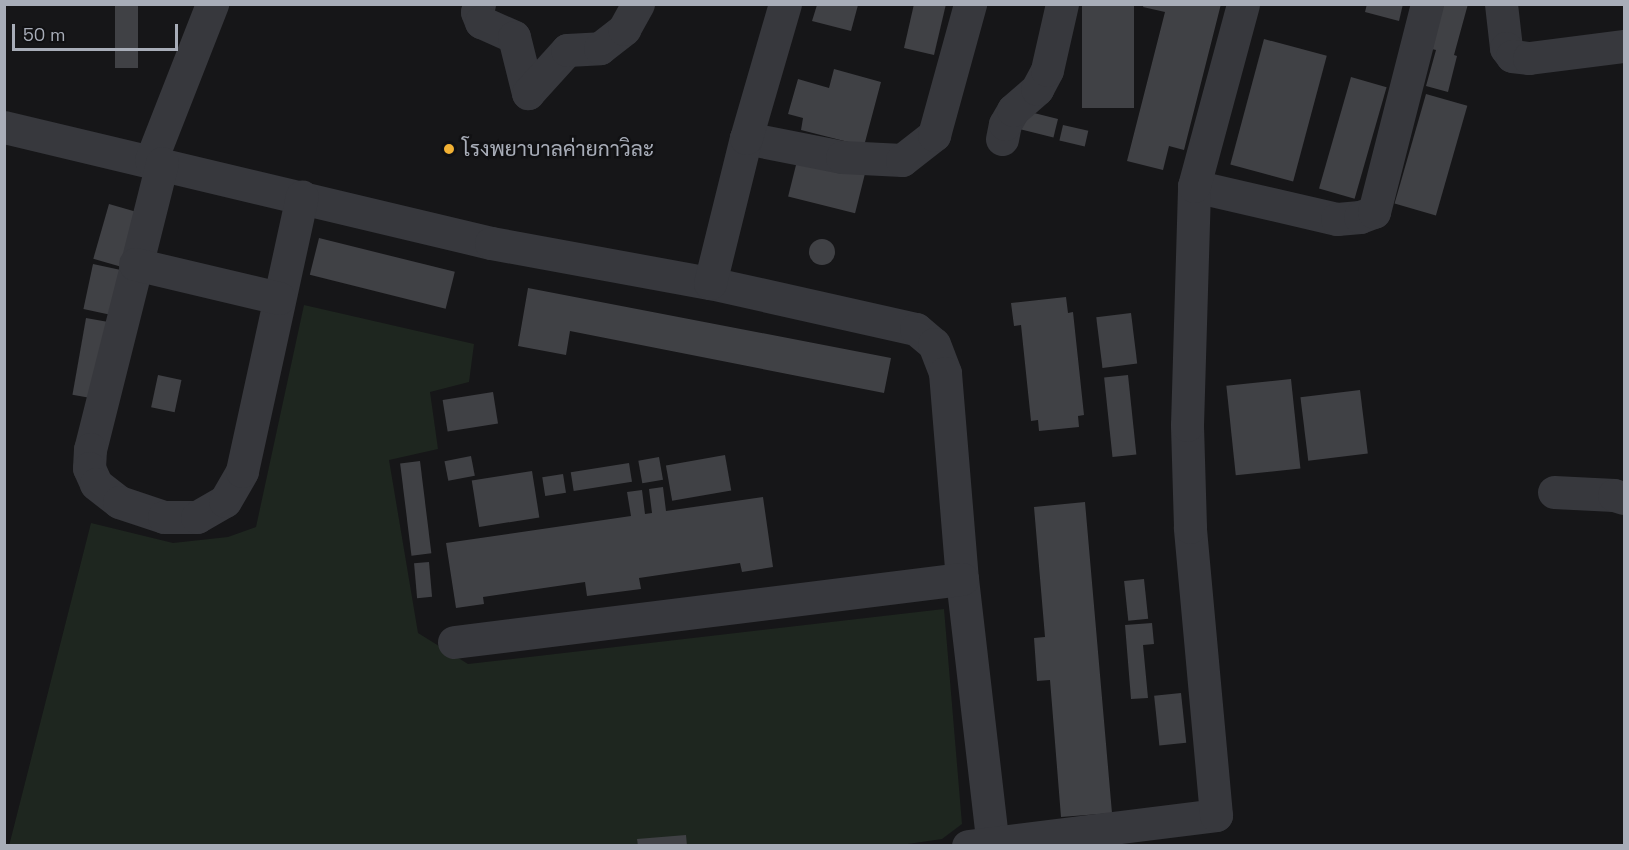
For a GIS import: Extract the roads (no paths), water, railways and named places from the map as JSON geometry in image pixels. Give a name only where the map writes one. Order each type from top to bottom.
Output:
[{"type":"street","points":[[212,4],[156,161],[135,264],[90,449],[89,468],[96,484],[119,502],[164,517],[197,517],[225,501],[242,471],[302,196]]},
{"type":"street","points":[[479,4],[477,12],[481,22],[514,38],[567,50],[600,48],[624,29],[638,4]]},
{"type":"street","points":[[710,283],[746,138],[785,4]]},
{"type":"street","points":[[746,138],[842,157],[902,160],[934,135],[970,4]]},
{"type":"street","points":[[1002,139],[1005,124],[1013,110],[1037,88],[1047,70],[1062,4]]},
{"type":"street","points":[[4,127],[156,161],[491,243],[710,283],[916,329],[934,344],[945,372],[985,844],[1216,815],[1190,527],[1187,425],[1194,186],[1243,4]]},
{"type":"street","points":[[1194,186],[1336,219],[1360,217],[1374,212],[1427,4]]},
{"type":"street","points":[[1502,4],[1506,48],[1512,57],[1529,58],[1624,46]]},
{"type":"street","points":[[514,38],[528,93],[567,50]]},
{"type":"street","points":[[135,264],[279,298]]},
{"type":"street","points":[[1554,492],[1614,495],[1624,498]]},
{"type":"street","points":[[454,642],[962,579]]},
{"type":"place","name":"โรงพยาบาลค่ายกาวิละ","points":[[449,149]]}]
